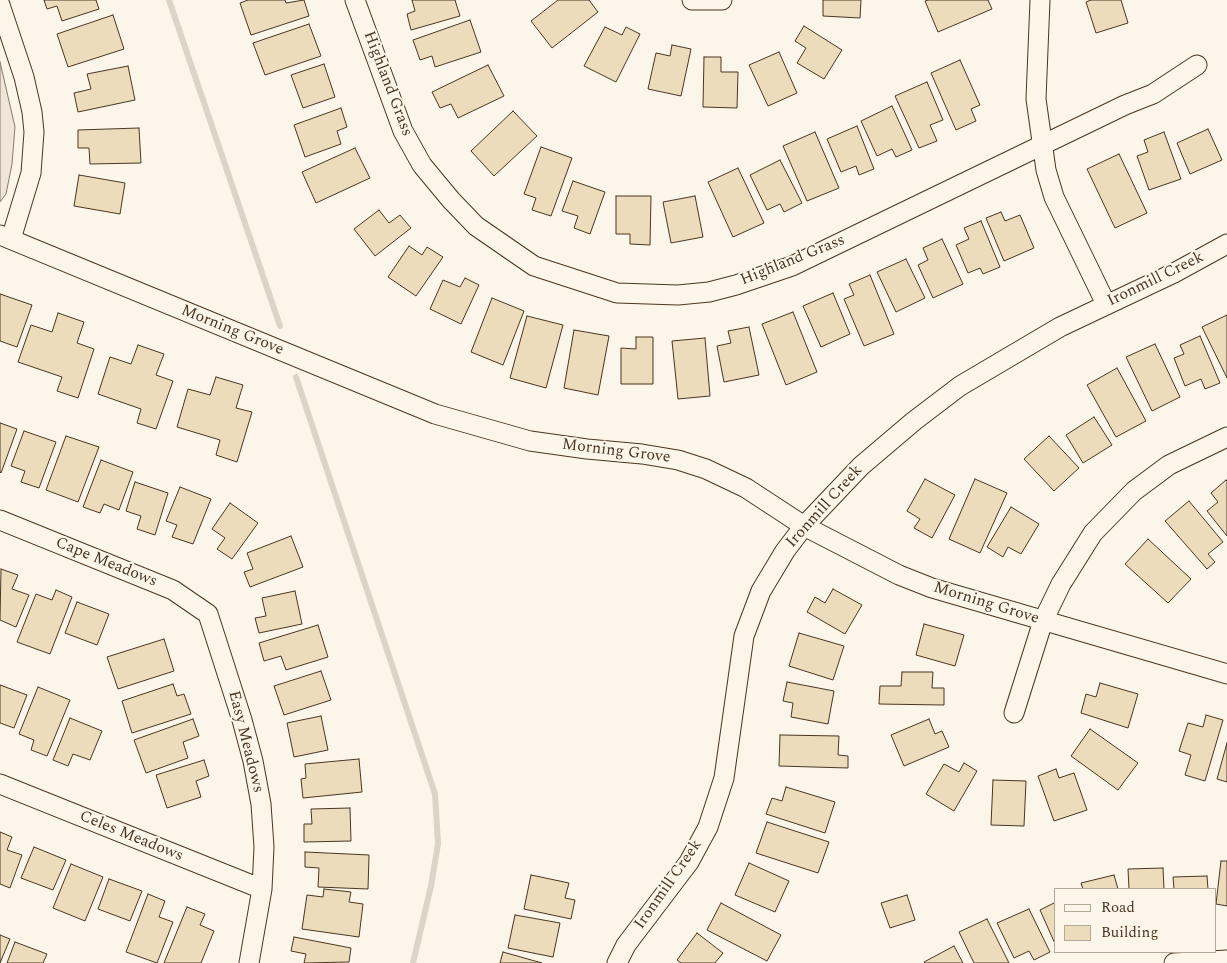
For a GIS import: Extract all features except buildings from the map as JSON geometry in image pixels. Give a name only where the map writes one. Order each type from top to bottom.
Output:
[{"type":"street","name":"Highland Grass","points":[[355,0],[403,131],[422,166],[451,200],[476,226],[534,266],[617,293],[678,294],[708,292],[736,285],[792,266],[1042,147],[1125,105],[1153,94],[1197,65]]},
{"type":"street","points":[[692,0],[722,0]]},
{"type":"street","points":[[1040,0],[1036,99],[1042,147],[1054,197],[1106,304]]},
{"type":"street","points":[[0,5],[24,77],[32,112],[34,132],[31,173],[6,237]]},
{"type":"street","name":"Morning Grove","points":[[6,237],[435,414],[530,441],[678,460],[720,475],[746,488],[804,526],[868,560],[932,588],[1227,674]]},
{"type":"street","name":"Ironmill Creek","points":[[617,963],[626,945],[689,862],[708,827],[724,778],[744,636],[761,591],[804,526],[861,466],[914,421],[960,386],[1060,327],[1174,273],[1227,244]]},
{"type":"street","points":[[1014,713],[1043,620],[1061,584],[1093,534],[1134,492],[1169,465],[1227,437]]},
{"type":"street","name":"Cape Meadows","points":[[0,520],[173,590],[208,614]]},
{"type":"street","name":"Easy Meadows","points":[[208,614],[254,761],[261,804],[264,847],[262,889],[249,963]]},
{"type":"street","name":"Celes Meadows","points":[[0,784],[262,889]]},
{"type":"street","points":[[1174,963],[1227,960]]},
{"type":"shaded area","points":[[0,62],[15,127],[12,164],[6,194],[0,202]]},
{"type":"waterway","points":[[169,0],[280,326]]},
{"type":"waterway","points":[[296,377],[435,794],[438,844],[431,886],[413,963]]}]
